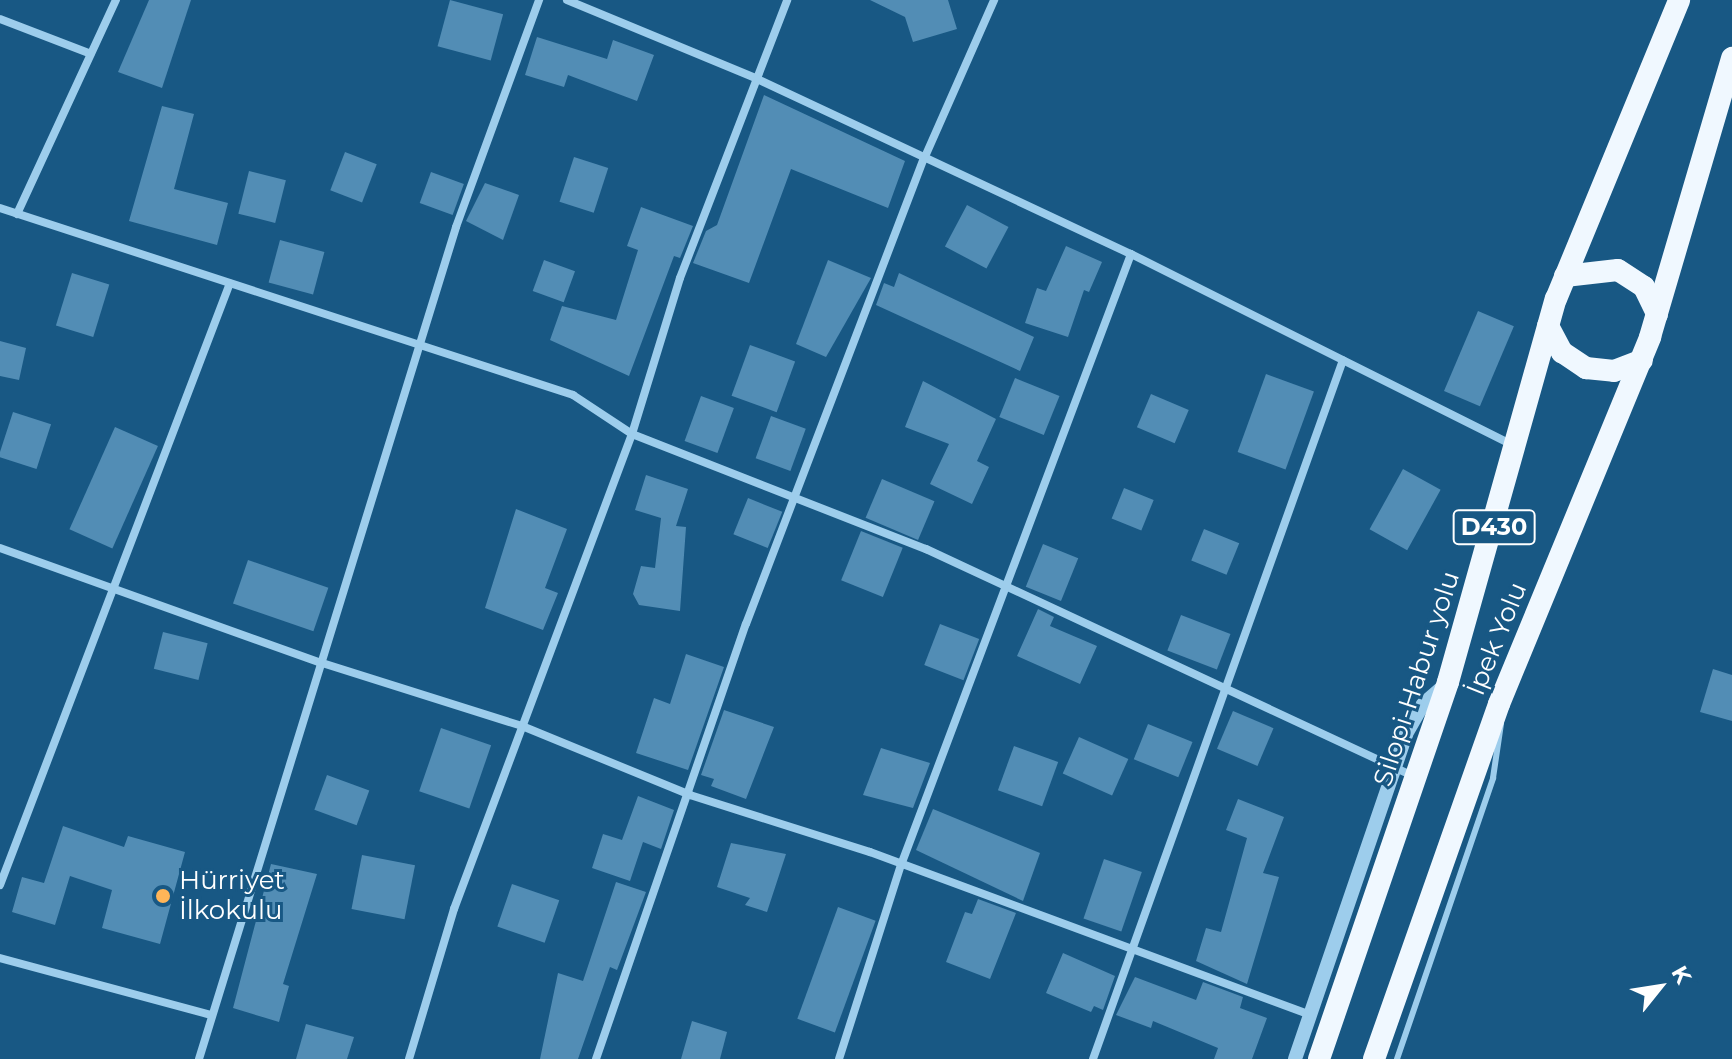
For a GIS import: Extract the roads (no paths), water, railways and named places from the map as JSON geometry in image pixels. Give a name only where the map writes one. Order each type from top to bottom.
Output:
[{"type":"highway","name":"Silopi-Habur yolu","points":[[1319,1059],[1448,682],[1517,447],[1548,326],[1565,276],[1679,0]]},
{"type":"highway","name":"İpek Yolu","points":[[1374,1059],[1499,704],[1642,360],[1732,58]]},
{"type":"highway","points":[[1565,276],[1618,270],[1644,287],[1657,314]]},
{"type":"highway","points":[[1548,326],[1562,352],[1586,368],[1614,371],[1642,360]]},
{"type":"street","points":[[17,214],[116,0]]},
{"type":"street","points":[[199,1059],[419,345],[539,0]]},
{"type":"street","points":[[567,0],[755,78],[1131,254],[1517,447]]},
{"type":"street","points":[[409,1059],[454,909],[632,434],[680,278],[787,0]]},
{"type":"street","points":[[596,1059],[690,795],[746,624],[798,499],[924,159],[994,0]]},
{"type":"street","points":[[0,19],[91,54]]},
{"type":"street","points":[[0,208],[573,395],[632,434],[798,499],[1007,587],[1226,685],[1415,778]]},
{"type":"street","points":[[839,1059],[901,865],[1131,254]]},
{"type":"street","points":[[0,885],[117,590],[230,283]]},
{"type":"street","points":[[1093,1059],[1129,951],[1343,360]]},
{"type":"street","points":[[0,548],[319,662],[522,726],[690,795],[901,865],[1129,951],[1311,1015]]},
{"type":"street","points":[[1295,1059],[1413,718],[1448,682]]},
{"type":"street","points":[[0,958],[211,1015]]},
{"type":"lane","points":[[1397,1059],[1496,769],[1499,704]]},
{"type":"place","name":"Hürriyet İlkokulu","points":[[163,896]]}]
